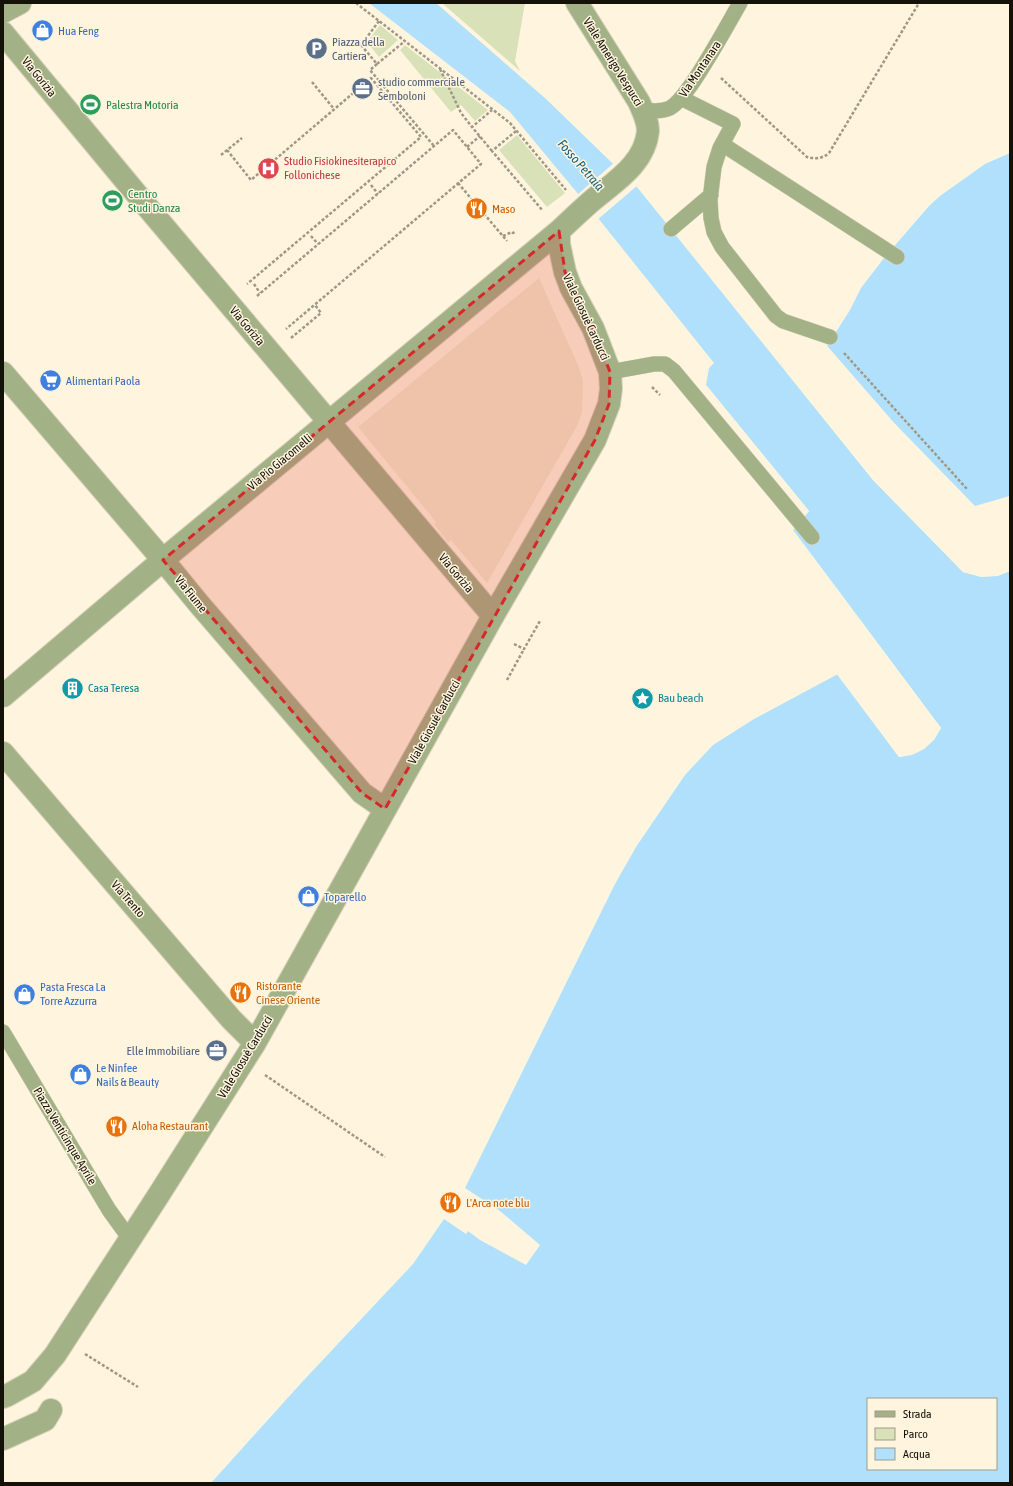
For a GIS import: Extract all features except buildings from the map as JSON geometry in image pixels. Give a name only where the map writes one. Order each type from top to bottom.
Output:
[{"type":"street","points":[[3,12],[20,3]]},
{"type":"street","name":"Viale Amerigo Vespucci","points":[[560,231],[576,203],[628,171],[642,153],[648,130],[639,102],[576,3]]},
{"type":"street","name":"Via Gorizia","points":[[3,33],[328,422],[493,616]]},
{"type":"street","name":"Via Pio Giacomelli","points":[[3,696],[328,422],[560,231]]},
{"type":"street","name":"Viale Giosuè Carducci","points":[[130,1239],[255,1043],[493,616],[595,440],[609,404],[611,389],[610,372],[593,328],[564,272],[559,244],[560,231]]},
{"type":"street","name":"Via Fiume","points":[[3,373],[362,793],[385,809]]},
{"type":"street","name":"Via Trento","points":[[3,753],[231,1019],[255,1043]]},
{"type":"street","points":[[3,1397],[33,1381],[45,1368],[73,1329],[130,1239]]},
{"type":"street","points":[[3,1439],[45,1420],[51,1410]]},
{"type":"lane","name":"Via Montanara","points":[[642,110],[655,111],[666,109],[672,107],[681,98],[706,64],[740,3]]},
{"type":"lane","points":[[681,98],[733,124],[722,144],[714,167],[711,196],[711,218],[714,232],[722,247],[776,316],[783,321],[830,337]]},
{"type":"lane","points":[[722,144],[897,257]]},
{"type":"lane","points":[[671,229],[711,196]]},
{"type":"lane","points":[[610,372],[654,364],[665,364],[674,371],[812,537]]},
{"type":"lane","name":"Piazza Venticinque Aprile","points":[[3,1032],[109,1210],[130,1239]]},
{"type":"path","points":[[356,3],[510,123],[576,203]]},
{"type":"path","points":[[706,64],[807,157],[821,158],[829,153],[919,3]]},
{"type":"path","points":[[360,45],[379,21]]},
{"type":"path","points":[[405,41],[370,70],[434,146]]},
{"type":"path","points":[[340,43],[360,45],[377,64]]},
{"type":"path","points":[[440,69],[461,113],[560,231]]},
{"type":"path","points":[[227,150],[251,180],[371,78],[373,73]]},
{"type":"path","points":[[371,78],[421,137]]},
{"type":"path","points":[[312,82],[334,109]]},
{"type":"path","points":[[472,127],[492,110]]},
{"type":"path","points":[[254,284],[260,294],[453,130],[481,164],[287,328]]},
{"type":"path","points":[[492,151],[516,131]]},
{"type":"path","points":[[246,284],[424,134]]},
{"type":"path","points":[[467,147],[480,136]]},
{"type":"path","points":[[221,156],[242,138]]},
{"type":"path","points":[[458,183],[503,237],[512,232],[513,233]]},
{"type":"path","points":[[371,185],[378,194]]},
{"type":"path","points":[[311,236],[318,244]]},
{"type":"path","points":[[287,342],[321,313],[315,305]]},
{"type":"path","points":[[830,337],[967,489]]},
{"type":"path","points":[[507,680],[540,621]]},
{"type":"path","points":[[514,644],[524,649]]},
{"type":"path","points":[[272,1080],[385,1157]]},
{"type":"path","points":[[85,1354],[138,1387]]},
{"type":"highlighted area","points":[[559,231],[565,272],[593,328],[610,372],[609,404],[595,440],[385,809],[362,793],[163,560]]},
{"type":"shaded area","points":[[539,278],[578,365],[583,381],[582,412],[577,426],[487,583],[451,540],[448,542],[434,524],[436,522],[358,427]]},
{"type":"green space","points":[[442,3],[525,3],[515,61],[520,71]]},
{"type":"green space","points":[[380,25],[398,40],[379,57],[367,42]]},
{"type":"green space","points":[[405,45],[488,110],[475,121],[461,105],[451,112],[400,50]]},
{"type":"green space","points":[[517,135],[565,193],[547,207],[499,150]]},
{"type":"water","name":"Fosso Petraia","points":[[369,3],[436,3],[546,99],[637,187],[873,480],[963,572],[986,576],[998,575],[1010,571],[1010,1483],[211,1483],[303,1381],[413,1264],[444,1219],[466,1234],[468,1231],[480,1240],[526,1265],[540,1245],[500,1211],[465,1188],[615,884],[636,847],[685,775],[713,745],[754,719],[838,674],[899,757],[914,753],[924,748],[941,728],[793,530],[809,511],[706,385],[709,368],[714,363],[598,218],[510,112]]},
{"type":"water","points":[[1010,153],[1010,496],[975,507],[894,423],[827,346],[850,310],[861,288],[884,258],[929,206],[940,196],[985,164]]},
{"type":"pier","points":[[615,162],[638,185],[597,220],[577,195]]},
{"type":"pier","points":[[827,346],[894,423],[975,506],[1010,496],[1010,499],[974,508],[892,424],[826,347]]},
{"type":"pier","points":[[788,372],[875,479],[964,570],[981,575],[998,574],[1010,569],[1010,571],[998,576],[981,577],[963,572],[873,480],[787,373]]},
{"type":"pier","points":[[706,385],[809,511],[793,530],[941,728],[934,740],[924,749],[912,755],[899,757],[836,673],[839,673],[900,754],[912,753],[923,747],[932,738],[938,728],[791,531],[791,529],[807,511],[706,389]]},
{"type":"place","name":"Hua Feng","points":[[42,31]]},
{"type":"place","name":"Piazza della Cartiera","points":[[316,49]]},
{"type":"place","name":"studio commerciale Semboloni","points":[[363,89]]},
{"type":"place","name":"Palestra Motoria","points":[[91,105]]},
{"type":"place","name":"Studio Fisiokinesiterapico Follonichese","points":[[269,168]]},
{"type":"place","name":"Centro Studi Danza","points":[[112,201]]},
{"type":"place","name":"Maso","points":[[476,209]]},
{"type":"place","name":"Alimentari Paola","points":[[51,381]]},
{"type":"place","name":"Casa Teresa","points":[[73,688]]},
{"type":"place","name":"Bau beach","points":[[643,698]]},
{"type":"place","name":"Toparello","points":[[309,897]]},
{"type":"place","name":"Ristorante Cinese Oriente","points":[[241,993]]},
{"type":"place","name":"Pasta Fresca La Torre Azzurra","points":[[24,994]]},
{"type":"place","name":"Elle Immobiliare","points":[[216,1051]]},
{"type":"place","name":"Le Ninfee Nails & Beauty","points":[[81,1075]]},
{"type":"place","name":"Aloha Restaurant","points":[[117,1126]]},
{"type":"place","name":"L'Arca note blu","points":[[450,1203]]}]
